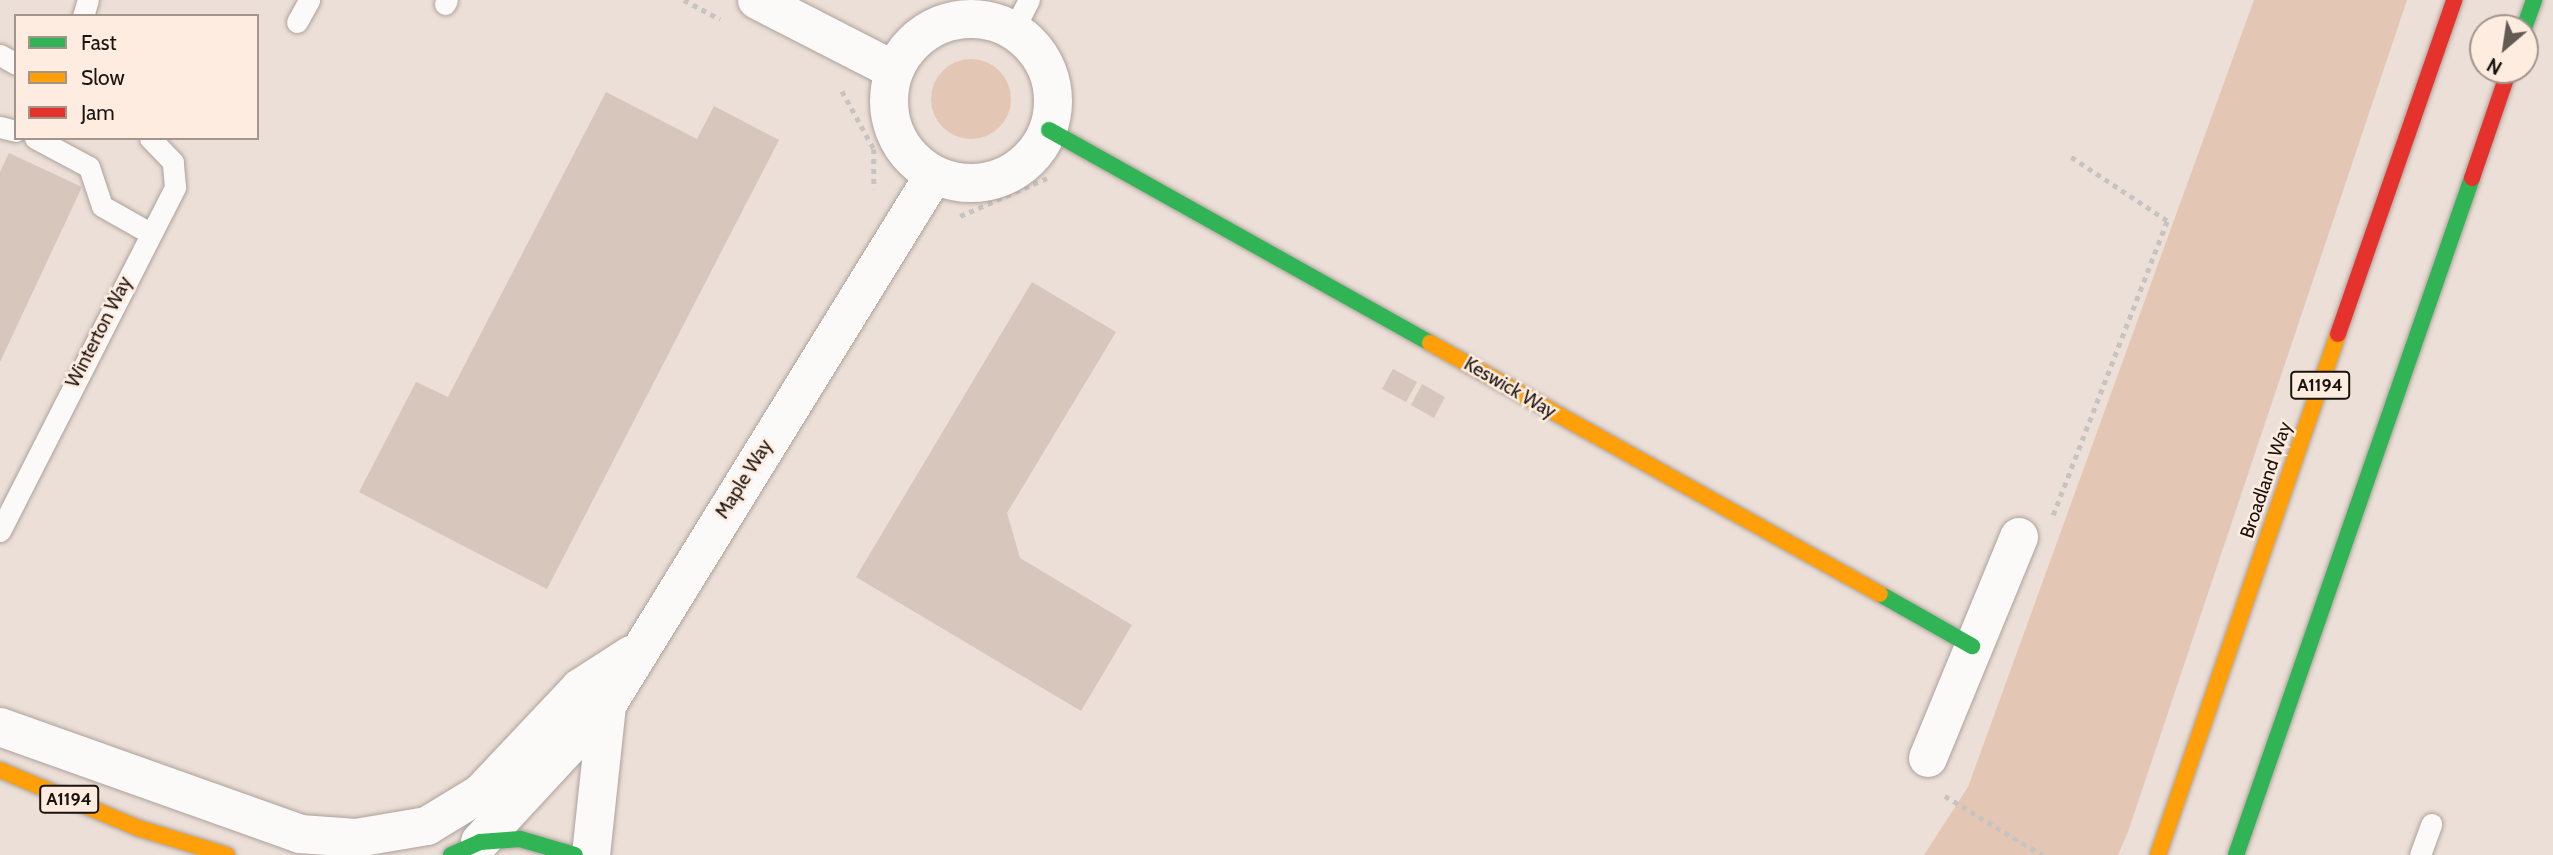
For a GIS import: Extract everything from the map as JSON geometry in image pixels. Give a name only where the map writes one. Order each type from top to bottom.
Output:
[{"type":"main road","name":"Broadland Way","points":[[2158,855],[2454,0]]},
{"type":"main road","points":[[2236,855],[2504,84]]},
{"type":"main road","name":"Keswick Way","points":[[1049,130],[1972,646]]},
{"type":"main road","name":"A1194","points":[[0,770],[138,828],[228,855]]},
{"type":"main road","name":"A1194","points":[[138,828],[169,855]]},
{"type":"main road","points":[[465,849],[520,839],[575,855]]},
{"type":"street","points":[[744,12],[894,70]]},
{"type":"street","points":[[1021,15],[1049,74],[1049,130],[1018,169],[995,180],[970,184],[934,175],[902,147],[891,123],[894,70],[931,28],[1021,15]]},
{"type":"street","name":"Maple Way","points":[[465,849],[607,705],[635,653],[934,175]]},
{"type":"street","points":[[1931,774],[1972,646],[2019,537]]},
{"type":"street","points":[[0,727],[300,834],[356,838],[427,826],[481,793],[580,688],[635,653]]},
{"type":"street","name":"Maple Way","points":[[592,855],[607,705]]},
{"type":"lane","points":[[297,22],[309,0]]},
{"type":"lane","points":[[39,140],[89,167],[102,206],[150,233]]},
{"type":"lane","name":"Winterton Way","points":[[0,531],[175,187],[173,162],[152,140]]},
{"type":"lane","points":[[2420,855],[2431,824]]},
{"type":"path","points":[[684,0],[744,12]]},
{"type":"path","points":[[837,86],[874,149],[871,202]]},
{"type":"path","points":[[2019,537],[2043,538],[2168,221],[2069,156]]},
{"type":"path","points":[[949,225],[970,207],[1061,177]]},
{"type":"path","points":[[1931,774],[2042,855]]},
{"type":"shaded area","points":[[2254,0],[2407,0],[2128,832],[2118,855],[1924,855],[1968,787]]},
{"type":"shaded area","points":[[971,59],[986,62],[999,71],[1008,84],[1011,99],[1008,114],[999,127],[986,136],[971,139],[956,136],[943,127],[934,114],[931,99],[934,84],[943,71],[956,62]]},
{"type":"building","points":[[606,92],[697,139],[714,106],[779,140],[547,589],[359,492],[416,382],[448,397]]},
{"type":"building","points":[[9,153],[82,187],[0,362],[0,172]]},
{"type":"building","points":[[1032,282],[1116,332],[1007,513],[1020,558],[1132,625],[1081,711],[856,577]]},
{"type":"building","points":[[1393,369],[1417,382],[1406,402],[1382,389]]},
{"type":"building","points":[[1422,384],[1445,397],[1434,418],[1411,405]]},
{"type":"traffic: fast","points":[[2529,14],[2534,0]]},
{"type":"traffic: fast","points":[[1049,130],[1430,343]]},
{"type":"traffic: fast","points":[[2236,855],[2472,178]]},
{"type":"traffic: fast","points":[[1880,594],[1972,646]]},
{"type":"traffic: fast","points":[[451,855],[480,842],[520,839],[575,855]]},
{"type":"traffic: slow","points":[[2158,855],[2338,334]]},
{"type":"traffic: slow","points":[[1430,343],[1880,594]]},
{"type":"traffic: slow","points":[[0,770],[138,828],[227,855]]},
{"type":"traffic: jam","points":[[2338,334],[2454,0]]},
{"type":"traffic: jam","points":[[2472,178],[2504,84]]}]
